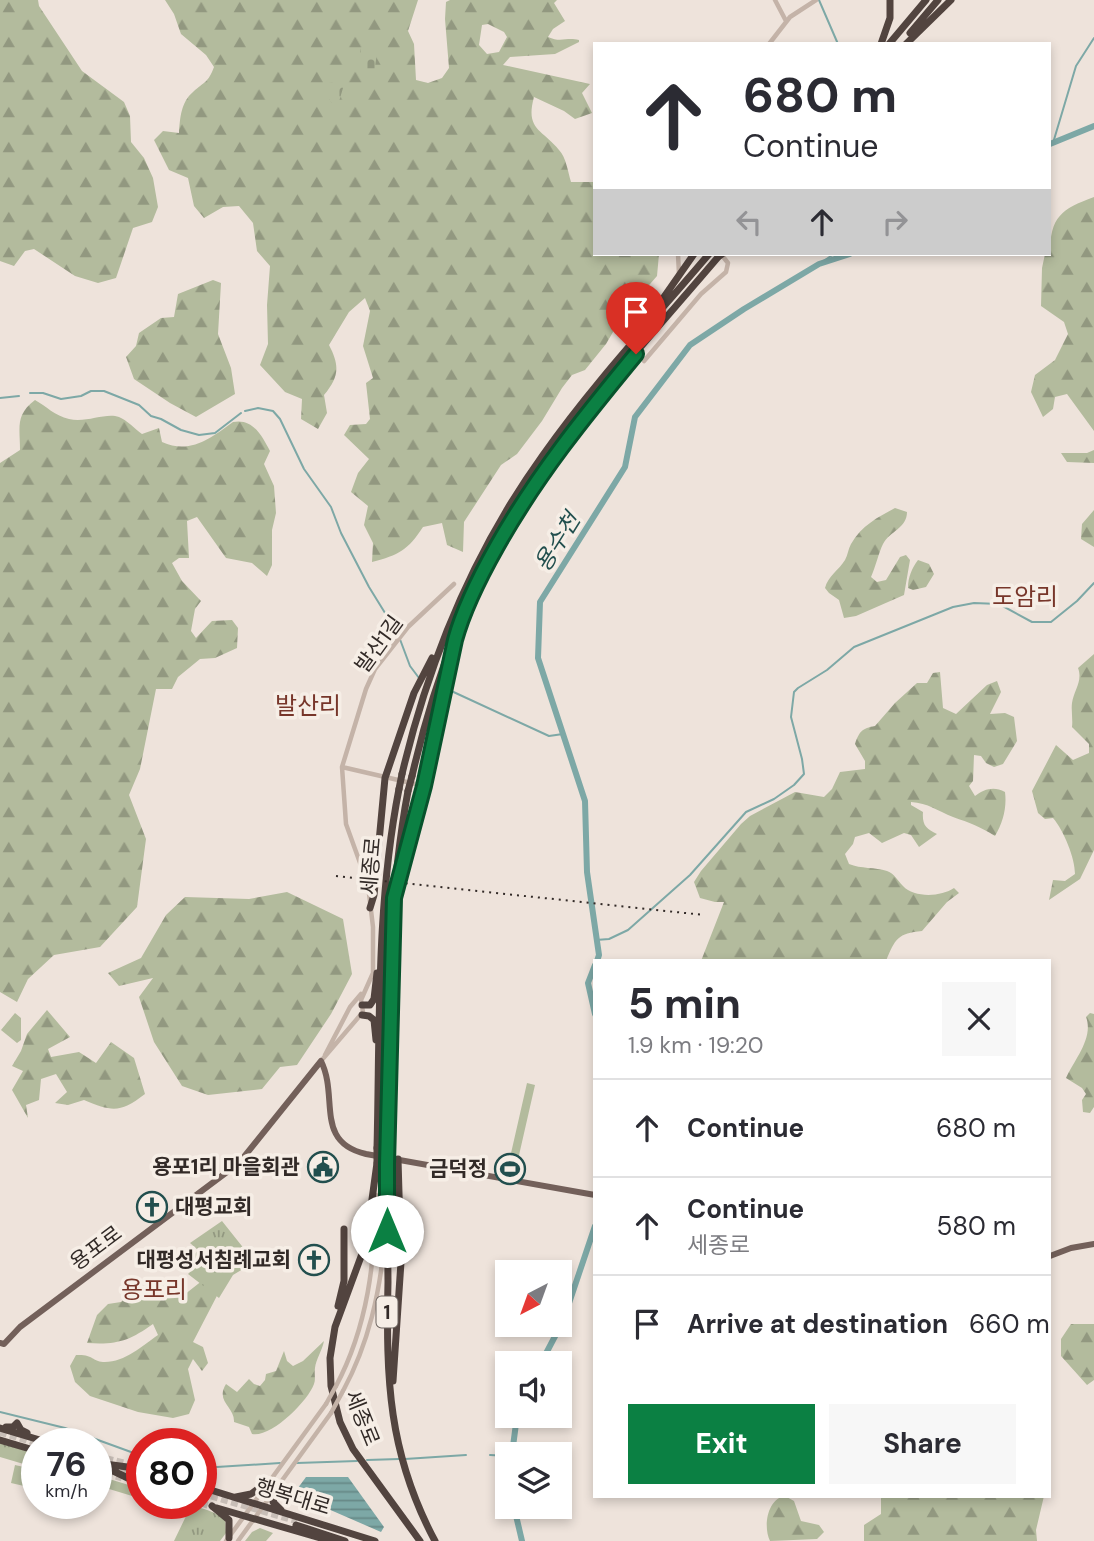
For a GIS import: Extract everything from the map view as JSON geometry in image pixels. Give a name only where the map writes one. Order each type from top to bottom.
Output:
[{"type":"highway","points":[[882,42],[890,18],[890,0]]},
{"type":"highway","points":[[891,42],[926,0]]},
{"type":"highway","points":[[905,42],[938,0]]},
{"type":"highway","points":[[905,42],[951,0]]},
{"type":"highway","points":[[623,355],[692,256]]},
{"type":"highway","name":"세종로","points":[[420,1541],[353,1449],[341,1422],[331,1386],[332,1345],[338,1317],[366,1242],[376,1173],[386,879],[402,774],[429,671],[484,552],[526,480],[558,435],[707,256]]},
{"type":"highway","name":"세종로","points":[[435,1541],[417,1505],[398,1446],[391,1413],[387,1355],[387,1148],[394,898],[408,791],[460,624],[490,559],[542,471],[578,423],[720,256]]},
{"type":"highway","points":[[370,908],[374,895],[384,778],[414,693],[429,671]]},
{"type":"highway","points":[[394,898],[424,786],[436,702]]},
{"type":"highway","points":[[360,1004],[370,1005],[374,1002],[383,941]]},
{"type":"highway","points":[[360,1015],[372,1017],[375,1024],[379,1091]]},
{"type":"highway","points":[[396,1435],[393,1379],[401,1262],[398,1159]]},
{"type":"highway","points":[[332,1345],[333,1326],[344,1281],[344,1229]]},
{"type":"highway","points":[[0,1427],[9,1428],[17,1423],[21,1429]]},
{"type":"highway","points":[[0,1440],[21,1446]]},
{"type":"highway","points":[[126,1467],[105,1466],[126,1477]]},
{"type":"highway","points":[[217,1507],[223,1506],[226,1495],[251,1494],[269,1481]]},
{"type":"highway","points":[[276,1488],[273,1502],[295,1522],[345,1541]]},
{"type":"highway","name":"행복대로","points":[[217,1492],[252,1503],[331,1541]]},
{"type":"highway","name":"행복대로","points":[[217,1507],[255,1518],[295,1522],[375,1541]]},
{"type":"highway","points":[[217,1509],[229,1520],[228,1540]]},
{"type":"highway","points":[[295,1522],[364,1541]]},
{"type":"main road","points":[[322,1060],[328,1078],[332,1124],[344,1146],[355,1151],[593,1195]]},
{"type":"main road","name":"용포로","points":[[2,1343],[239,1163],[322,1060]]},
{"type":"main road","points":[[1051,1255],[1058,1251],[1094,1244]]},
{"type":"street","points":[[775,0],[786,21]]},
{"type":"street","points":[[770,42],[786,21],[816,0]]},
{"type":"street","points":[[678,256],[678,275]]},
{"type":"street","points":[[644,361],[701,294],[726,272],[728,264],[722,256]]},
{"type":"street","name":"발산1길","points":[[360,1004],[370,982],[374,961],[370,908],[368,885],[346,824],[342,767],[370,680],[401,636],[454,584]]},
{"type":"street","points":[[342,767],[424,786]]},
{"type":"street","points":[[360,1004],[360,1015],[322,1060],[349,1009],[360,1004]]},
{"type":"street","points":[[349,1009],[353,1016],[360,1015]]},
{"type":"street","points":[[228,1540],[252,1503],[326,1404],[356,1341],[369,1292],[376,1228],[376,1173]]},
{"type":"street","points":[[238,1541],[331,1413],[364,1345],[382,1265],[387,1188]]},
{"type":"green space","points":[[0,0],[38,0],[39,6],[82,71],[124,102],[130,116],[131,142],[144,158],[153,178],[158,207],[152,222],[133,228],[116,278],[98,283],[75,276],[34,249],[25,251],[14,266],[0,261]]},
{"type":"green space","points":[[165,0],[418,0],[408,31],[414,44],[416,80],[428,83],[442,78],[449,68],[445,19],[446,2],[450,0],[557,0],[554,3],[565,21],[553,29],[548,37],[556,40],[579,40],[555,54],[510,57],[503,65],[590,84],[582,93],[592,113],[575,119],[534,97],[533,123],[561,153],[571,182],[593,182],[593,256],[659,256],[657,276],[623,315],[606,344],[585,370],[572,375],[517,454],[501,465],[464,522],[463,552],[447,545],[442,523],[423,527],[402,551],[372,562],[373,543],[364,525],[368,506],[351,492],[358,473],[369,459],[344,435],[350,425],[366,424],[370,419],[366,383],[373,378],[363,346],[370,311],[365,298],[349,312],[329,345],[335,359],[336,371],[333,383],[324,395],[327,413],[318,429],[301,419],[302,399],[285,392],[260,365],[268,344],[270,266],[257,251],[253,223],[239,206],[223,207],[204,218],[194,206],[188,178],[169,170],[154,140],[163,131],[179,133],[186,101],[208,79],[214,67],[206,55],[181,34],[174,14]],"holes":[[[488,24],[504,32],[507,37],[499,52],[487,54],[479,45],[482,25]]]},
{"type":"green space","points":[[361,48],[375,48],[375,67],[380,68],[380,78],[368,83],[368,74],[360,74],[356,66],[368,59],[360,52]]},
{"type":"green space","points":[[339,82],[343,88],[338,105],[331,102],[325,90],[329,83]]},
{"type":"green space","points":[[1094,197],[1094,431],[1067,394],[1055,397],[1053,409],[1043,417],[1031,392],[1035,375],[1055,360],[1068,334],[1064,322],[1041,306],[1042,268],[1045,256],[1051,256],[1055,223],[1073,206]]},
{"type":"green space","points":[[213,280],[221,283],[218,334],[231,368],[235,394],[196,417],[134,379],[126,357],[136,346],[139,333],[161,318],[174,317],[178,294]]},
{"type":"green space","points":[[35,400],[64,418],[83,420],[102,416],[119,417],[142,434],[159,428],[162,442],[172,446],[200,443],[233,422],[240,421],[251,425],[270,451],[264,464],[274,486],[276,513],[272,530],[272,565],[267,576],[252,563],[226,558],[197,517],[187,521],[189,558],[179,558],[172,563],[182,581],[201,601],[195,609],[191,631],[196,638],[212,621],[232,620],[238,628],[237,648],[215,658],[200,659],[178,677],[172,689],[156,689],[140,769],[129,795],[146,839],[137,907],[100,947],[54,955],[28,979],[17,1002],[0,992],[0,463],[20,450],[21,416]]},
{"type":"green space","points":[[1094,450],[1094,463],[1067,462],[1061,453],[1087,453]]},
{"type":"green space","points":[[895,508],[907,512],[906,517],[883,544],[871,577],[877,582],[886,580],[900,557],[906,555],[910,560],[904,595],[856,616],[844,618],[839,600],[829,593],[825,588],[826,584],[845,560],[851,544],[860,532]]},
{"type":"green space","points":[[1094,510],[1094,547],[1081,539],[1082,524]]},
{"type":"green space","points":[[918,560],[929,564],[934,574],[926,587],[913,590],[908,588],[909,580]]},
{"type":"green space","points":[[1094,654],[1094,850],[1080,879],[1049,900],[1053,880],[1065,881],[1075,874],[1075,868],[1061,830],[1053,818],[1045,819],[1038,813],[1032,791],[1056,745],[1073,760],[1089,753],[1089,744],[1072,727],[1072,706],[1079,681],[1078,668]]},
{"type":"green space","points":[[940,672],[943,708],[956,714],[987,685],[997,681],[1001,692],[990,714],[1005,713],[1014,717],[1017,741],[1003,764],[994,767],[986,763],[981,756],[974,755],[973,781],[969,786],[975,796],[989,789],[1005,792],[1005,809],[998,831],[995,836],[928,806],[911,802],[911,805],[923,812],[926,826],[937,834],[919,847],[911,835],[904,833],[882,843],[869,833],[855,837],[845,854],[849,864],[887,871],[914,893],[935,894],[954,888],[959,893],[947,902],[922,931],[908,933],[898,939],[887,959],[702,959],[724,902],[700,898],[694,882],[701,871],[750,816],[795,792],[824,797],[832,789],[840,772],[865,769],[865,761],[855,744],[860,734],[864,729],[875,726],[917,683],[927,683],[933,673]]},
{"type":"green space","points":[[287,892],[343,919],[352,974],[331,1014],[297,1065],[280,1067],[262,1089],[208,1095],[182,1086],[154,1042],[139,997],[153,978],[119,986],[108,973],[141,958],[166,915],[185,897],[249,899]]},
{"type":"green space","points":[[47,1010],[70,1037],[48,1049],[51,1057],[79,1052],[96,1063],[111,1042],[134,1058],[145,1094],[129,1105],[116,1109],[84,1100],[68,1105],[55,1103],[67,1092],[56,1074],[41,1079],[39,1100],[26,1105],[28,1118],[12,1090],[23,1071],[12,1066],[27,1034]]},
{"type":"green space","points":[[15,1013],[21,1018],[21,1040],[17,1043],[1,1030]]},
{"type":"green space","points":[[1090,1013],[1094,1014],[1094,1107],[1090,1113],[1083,1112],[1082,1100],[1086,1094],[1082,1088],[1066,1078],[1085,1041],[1088,1025],[1086,1017]]},
{"type":"green space","points":[[527,1083],[535,1085],[517,1164],[509,1162]]},
{"type":"green space","points":[[222,1221],[253,1263],[233,1275],[219,1298],[188,1274],[196,1266],[191,1259],[198,1250],[190,1243]]},
{"type":"green space","points":[[203,1280],[221,1288],[193,1342],[203,1347],[208,1363],[202,1371],[193,1359],[188,1369],[195,1400],[189,1414],[173,1418],[138,1412],[90,1396],[75,1382],[70,1366],[76,1355],[111,1362],[132,1353],[158,1335],[153,1324],[122,1341],[87,1343],[97,1315],[108,1304],[121,1302],[138,1286],[164,1286],[184,1295]]},
{"type":"green space","points":[[1071,1324],[1094,1324],[1094,1380],[1087,1385],[1061,1356],[1061,1339]]},
{"type":"green space","points":[[324,1341],[316,1365],[314,1384],[288,1417],[260,1434],[252,1434],[249,1427],[234,1422],[232,1412],[224,1400],[223,1390],[226,1384],[237,1392],[249,1379],[260,1386],[266,1374],[276,1371],[284,1351],[287,1361],[293,1366],[303,1361]]},
{"type":"green space","points":[[0,1442],[21,1448],[21,1463],[0,1457]]},
{"type":"green space","points":[[15,1465],[21,1466],[21,1485],[11,1483]]},
{"type":"green space","points":[[112,1480],[126,1484],[126,1494],[112,1490]]},
{"type":"green space","points":[[779,1498],[794,1501],[801,1521],[819,1525],[824,1532],[817,1539],[770,1541],[767,1521],[774,1502]]},
{"type":"green space","points":[[881,1498],[1044,1498],[1036,1530],[1037,1541],[864,1541],[864,1525],[881,1514]]},
{"type":"green space","points":[[217,1515],[225,1519],[226,1533],[220,1541],[174,1541],[185,1519],[217,1519]]},
{"type":"green space","points":[[260,1528],[273,1533],[266,1541],[245,1541],[252,1532]]},
{"type":"water","points":[[306,1477],[348,1477],[384,1527],[381,1532],[296,1495],[295,1492]]},
{"type":"waterway","points":[[819,0],[837,42]]},
{"type":"waterway","points":[[1053,143],[1076,66],[1094,38]]},
{"type":"waterway","name":"용수천","points":[[1051,144],[1094,126]]},
{"type":"waterway","name":"용수천","points":[[819,264],[831,256]]},
{"type":"waterway","name":"용수천","points":[[598,959],[587,872],[585,801],[538,658],[540,602],[625,467],[635,417],[690,345],[819,264],[844,256]]},
{"type":"waterway","points":[[30,393],[43,393],[61,399],[81,396],[91,391],[104,391],[139,405],[151,416],[181,430],[199,435],[215,433],[241,413]]},
{"type":"waterway","points":[[0,398],[19,396]]},
{"type":"waterway","points":[[245,411],[258,408],[273,411],[280,419],[304,469],[331,507],[341,533],[369,587],[398,634],[410,666],[419,678]]},
{"type":"waterway","points":[[596,940],[609,939],[628,930],[690,875],[746,812],[774,799],[804,774],[791,717],[794,692],[827,670],[854,647],[953,607],[974,603],[999,604],[1032,622],[1051,622],[1094,583]]},
{"type":"waterway","points":[[447,689],[549,736],[563,734]]},
{"type":"waterway","name":"용수천","points":[[593,970],[588,983],[593,1005]]},
{"type":"waterway","name":"용수천","points":[[547,1351],[563,1321],[593,1232]]},
{"type":"waterway","points":[[0,1412],[65,1428],[126,1450]]},
{"type":"waterway","name":"용수천","points":[[514,1442],[515,1428]]},
{"type":"waterway","points":[[405,1459],[466,1455]]},
{"type":"waterway","points":[[490,1455],[495,1455]]},
{"type":"waterway","points":[[367,1460],[399,1459]]},
{"type":"waterway","points":[[297,1463],[357,1461]]},
{"type":"waterway","points":[[217,1467],[280,1463]]},
{"type":"waterway","name":"용수천","points":[[517,1519],[522,1541]]},
{"type":"tunnel","points":[[0,1432],[21,1438]]},
{"type":"tunnel","points":[[112,1460],[126,1464]]},
{"type":"tunnel","points":[[120,1472],[126,1474]]},
{"type":"tunnel","points":[[112,1475],[122,1478]]},
{"type":"tunnel","points":[[217,1498],[297,1521]]},
{"type":"railway","points":[[336,876],[704,915]]},
{"type":"place","name":"용포1리 마을회관","points":[[323,1167]]},
{"type":"place","name":"금덕정","points":[[510,1169]]},
{"type":"place","name":"대평교회","points":[[152,1207]]},
{"type":"place","name":"대평성서침례교회","points":[[314,1260]]},
{"type":"district","name":"도암리","points":[[1025,597]]},
{"type":"district","name":"발산리","points":[[308,706]]},
{"type":"district","name":"용포리","points":[[154,1290]]},
{"type":"route","points":[[387,1231],[394,898],[424,786],[455,640],[477,585],[535,482],[578,423],[636,354]]}]
